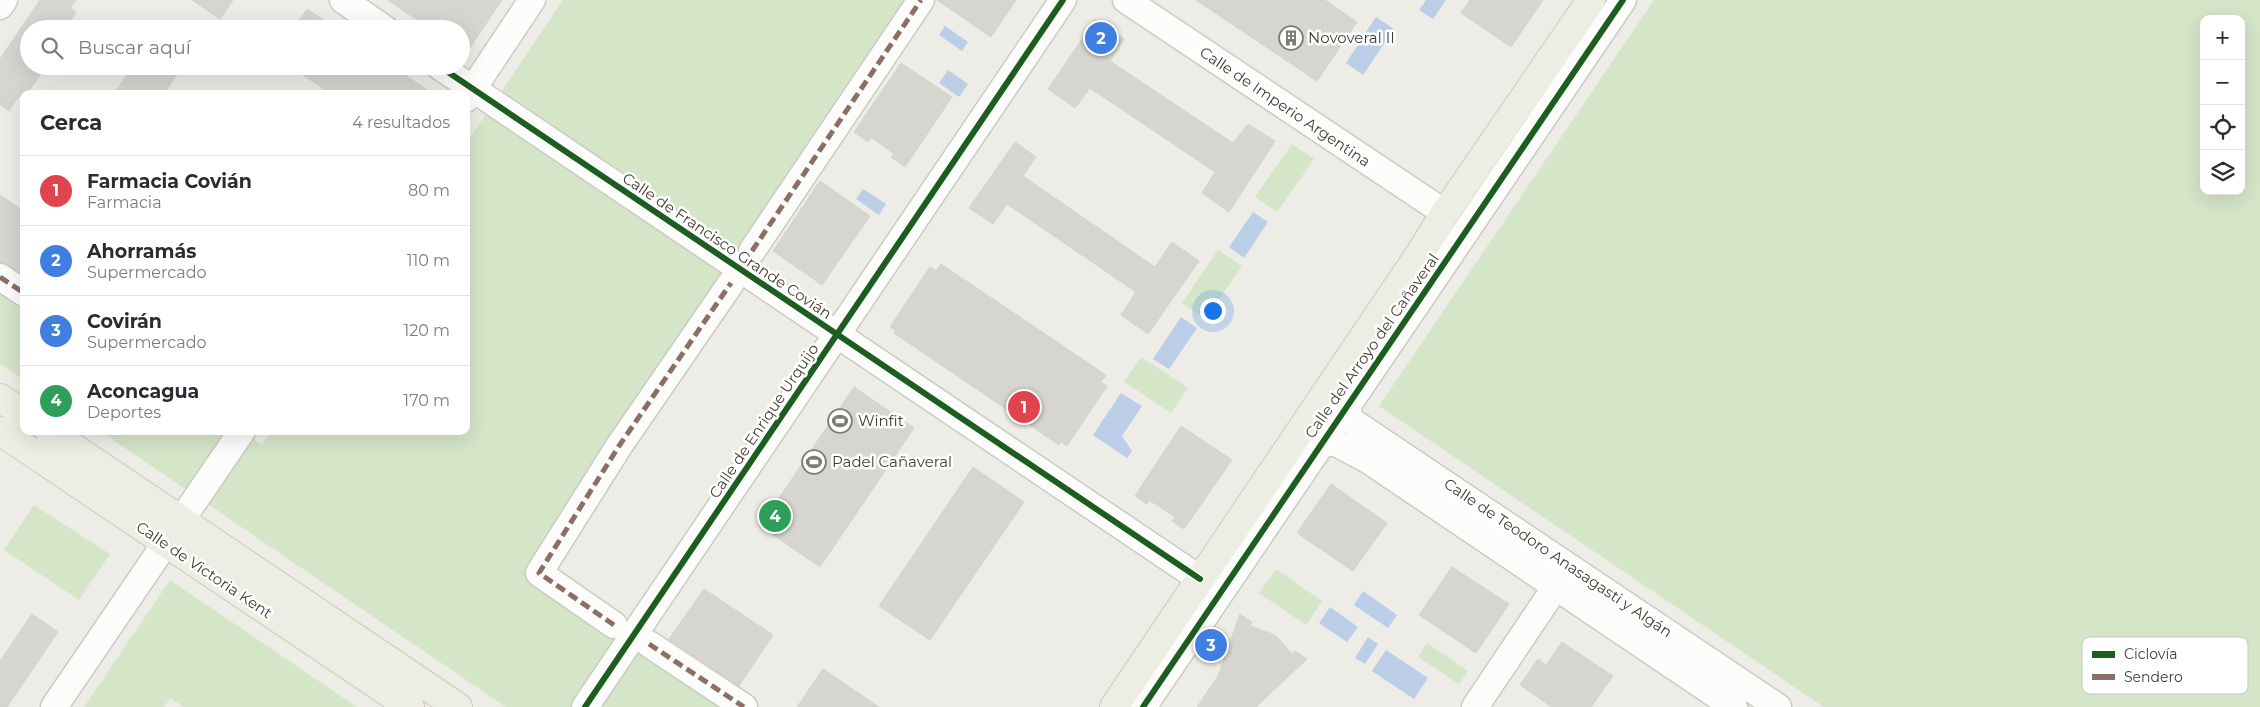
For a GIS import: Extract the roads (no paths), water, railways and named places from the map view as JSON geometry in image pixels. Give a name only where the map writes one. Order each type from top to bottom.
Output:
[{"type":"main road","name":"Calle del Arroyo del Cañaveral","points":[[1114,707],[1414,264],[1445,213],[1591,0]]},
{"type":"main road","points":[[0,398],[20,411]]},
{"type":"main road","name":"Calle de Victoria Kent","points":[[0,431],[410,707]]},
{"type":"main road","name":"Calle de Victoria Kent","points":[[55,435],[458,707]]},
{"type":"street","points":[[0,6],[4,0]]},
{"type":"street","points":[[343,0],[372,20]]},
{"type":"street","points":[[470,93],[532,0]]},
{"type":"street","points":[[752,251],[921,0]]},
{"type":"street","name":"Calle de Enrique Urquijo","points":[[585,707],[838,336],[1063,0]]},
{"type":"street","name":"Calle de Imperio Argentina","points":[[1126,0],[1445,213]]},
{"type":"street","name":"Calle del Arroyo del Cañaveral","points":[[1143,707],[1322,440],[1623,0]]},
{"type":"street","name":"Calle de Francisco Grande Covián","points":[[449,75],[464,90]]},
{"type":"street","name":"Calle de Francisco Grande Covián","points":[[470,96],[838,336],[1200,579]]},
{"type":"street","points":[[0,277],[20,290]]},
{"type":"street","points":[[614,625],[539,573],[619,446],[731,283]]},
{"type":"street","name":"Calle de Teodoro Anasagasti y Algán","points":[[1347,404],[1350,420],[1563,577],[1734,707]]},
{"type":"street","points":[[54,707],[239,435]]},
{"type":"street","name":"Calle de Teodoro Anasagasti y Algán","points":[[1322,440],[1338,444],[1368,460],[1778,707]]},
{"type":"street","points":[[1475,707],[1563,577]]},
{"type":"street","points":[[649,644],[744,707]]},
{"type":"water","points":[[1426,0],[1446,0],[1433,19],[1419,10]]},
{"type":"water","points":[[1376,17],[1394,29],[1363,75],[1346,63]]},
{"type":"water","points":[[945,26],[968,42],[962,51],[939,35]]},
{"type":"water","points":[[948,70],[968,84],[959,97],[939,83]]},
{"type":"water","points":[[863,189],[886,204],[879,215],[856,199]]},
{"type":"water","points":[[1253,212],[1268,222],[1244,258],[1229,247]]},
{"type":"water","points":[[1181,317],[1197,328],[1169,369],[1153,359]]},
{"type":"water","points":[[1121,393],[1142,406],[1122,436],[1132,451],[1127,458],[1093,435]]},
{"type":"water","points":[[1363,591],[1397,615],[1388,628],[1354,605]]},
{"type":"water","points":[[1330,607],[1358,627],[1347,642],[1319,623]]},
{"type":"water","points":[[1368,637],[1378,644],[1365,664],[1355,658]]},
{"type":"water","points":[[1386,650],[1428,678],[1414,699],[1372,671]]},
{"type":"place","name":"Ahorramás","points":[[1101,38]]},
{"type":"place","name":"Novoveral II","points":[[1291,38]]},
{"type":"place","name":"Farmacia Covián","points":[[1024,407]]},
{"type":"place","name":"Winfit","points":[[840,421]]},
{"type":"place","name":"Padel Cañaveral","points":[[814,462]]},
{"type":"place","name":"Aconcagua","points":[[775,516]]},
{"type":"place","name":"Covirán","points":[[1211,645]]}]
